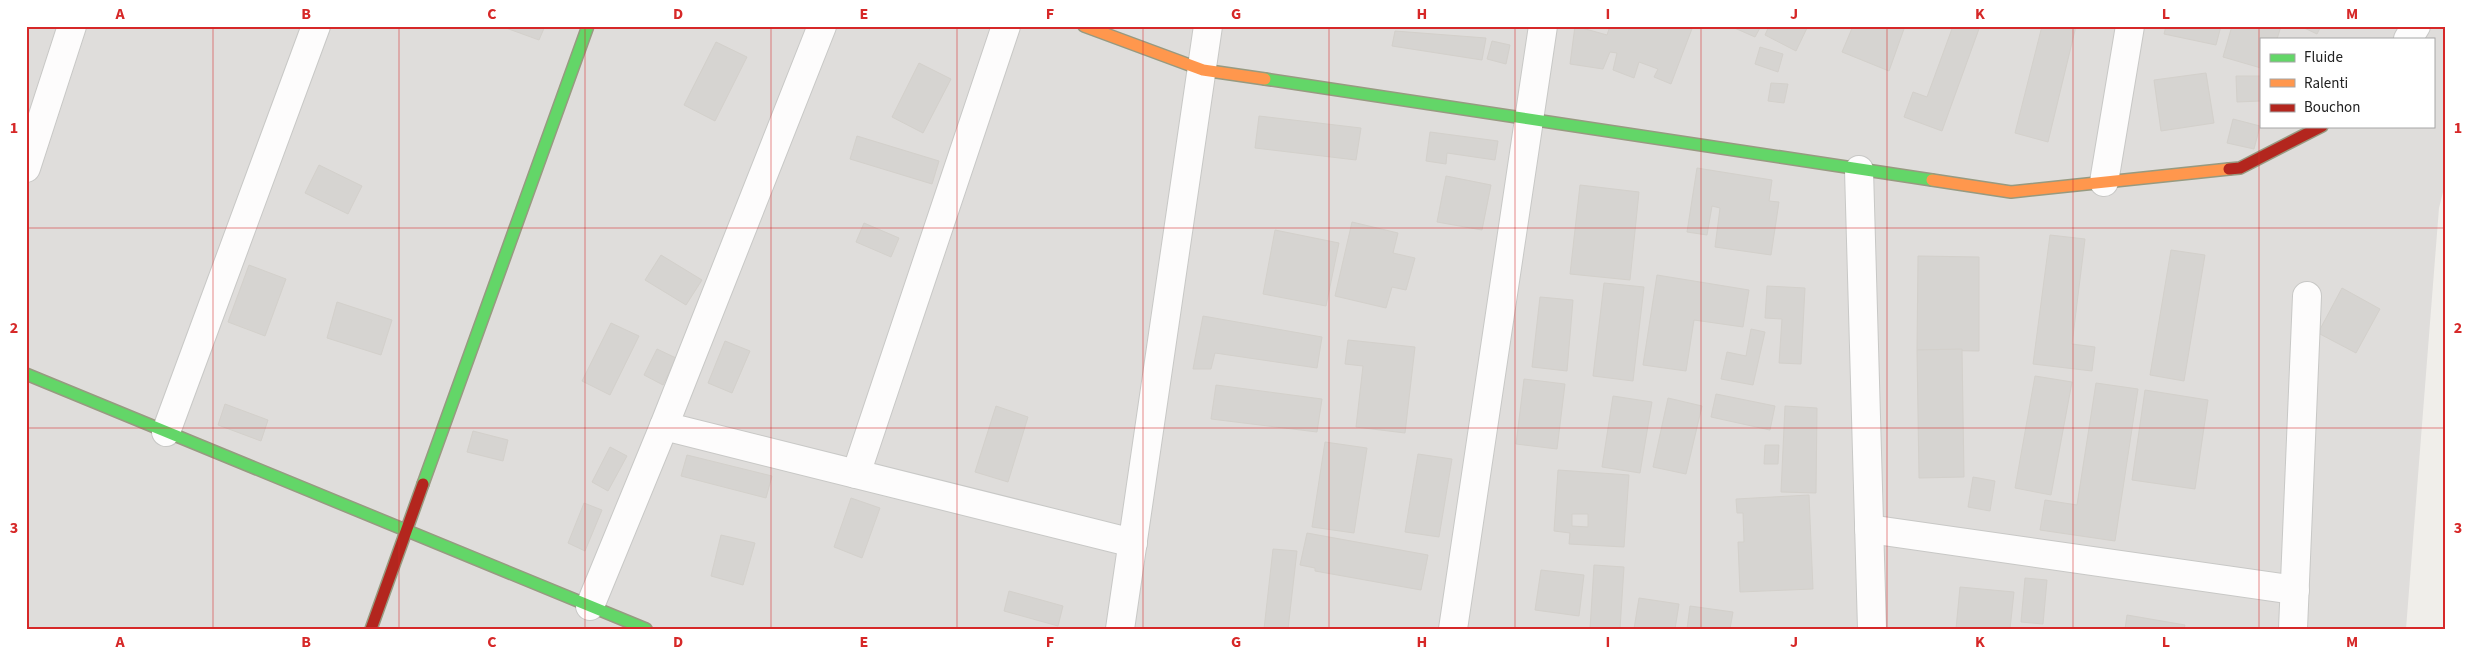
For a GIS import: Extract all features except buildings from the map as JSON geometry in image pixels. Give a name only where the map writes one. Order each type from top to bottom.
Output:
[{"type":"street","points":[[26,168],[72,26]]},
{"type":"street","points":[[166,432],[316,26]]},
{"type":"street","points":[[371,629],[588,26]]},
{"type":"street","points":[[598,615],[664,426],[822,26]]},
{"type":"street","points":[[856,474],[1006,26]]},
{"type":"street","points":[[1084,26],[1203,70],[2011,192],[2240,168],[2318,128]]},
{"type":"street","points":[[1120,629],[1208,26]]},
{"type":"street","points":[[1453,629],[1543,26]]},
{"type":"street","points":[[2104,182],[2130,26]]},
{"type":"street","points":[[2409,38],[2416,26]]},
{"type":"street","points":[[1859,170],[1872,629]]},
{"type":"street","points":[[2294,629],[2307,296]]},
{"type":"street","points":[[26,374],[407,531],[598,615],[646,629]]},
{"type":"street","points":[[664,426],[1133,543]]},
{"type":"street","points":[[1869,529],[2295,590]]},
{"type":"shaded area","points":[[26,26],[2446,26],[2446,180],[2439,208],[2406,629],[26,629]]},
{"type":"traffic: fast","points":[[423,484],[588,26]]},
{"type":"traffic: fast","points":[[1265,79],[1932,180]]},
{"type":"traffic: fast","points":[[26,374],[646,629]]},
{"type":"traffic: slow","points":[[1084,26],[1203,70],[1265,79]]},
{"type":"traffic: slow","points":[[1932,180],[2011,192],[2229,169]]},
{"type":"traffic: jam","points":[[2229,169],[2240,168],[2318,128]]},
{"type":"traffic: jam","points":[[371,629],[423,484]]}]
